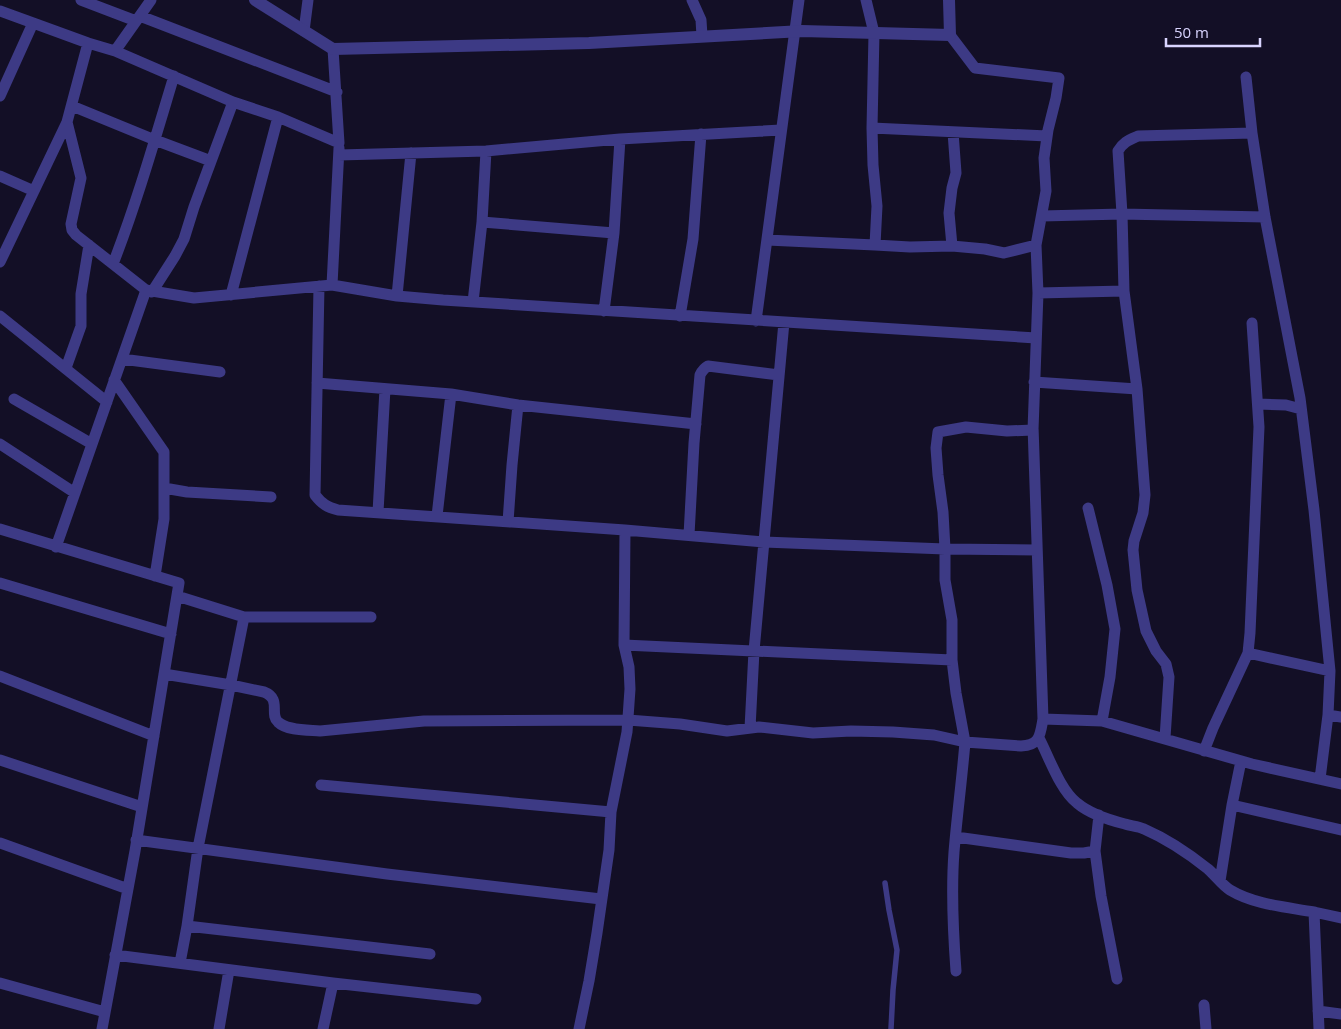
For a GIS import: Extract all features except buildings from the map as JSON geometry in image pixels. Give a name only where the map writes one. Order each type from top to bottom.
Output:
[{"type":"street","points":[[80,0],[138,19],[337,92]]},
{"type":"street","points":[[115,51],[152,0]]},
{"type":"street","points":[[255,0],[333,49],[589,42],[794,31],[950,35]]},
{"type":"street","points":[[304,31],[308,0]]},
{"type":"street","points":[[692,0],[701,20],[702,36]]},
{"type":"street","points":[[756,321],[799,0]]},
{"type":"street","points":[[866,0],[874,33],[872,128],[877,206],[875,245]]},
{"type":"street","points":[[164,674],[230,684],[269,694],[274,701],[278,722],[303,730],[320,731],[424,721],[628,720],[680,724],[727,731],[759,727],[813,733],[851,731],[893,732],[934,735],[965,742],[1021,746],[1029,746],[1036,742],[1039,738],[1043,719],[1033,426],[1038,293],[1036,245],[1046,191],[1044,158],[1047,136],[1059,78],[975,68],[950,35],[949,0]]},
{"type":"street","points":[[0,11],[115,51],[233,102],[278,117],[339,149],[411,153],[486,151],[620,139],[781,130]]},
{"type":"street","points":[[0,96],[32,23]]},
{"type":"street","points":[[0,262],[68,122],[88,43]]},
{"type":"street","points":[[332,285],[339,149],[333,49]]},
{"type":"street","points":[[113,264],[137,198],[174,76]]},
{"type":"street","points":[[1246,77],[1252,133],[1265,217],[1300,398],[1314,510],[1330,671],[1328,715],[1320,779]]},
{"type":"street","points":[[56,547],[114,380],[149,291],[175,256],[184,239],[233,102]]},
{"type":"street","points":[[72,106],[211,161]]},
{"type":"street","points":[[231,295],[278,117]]},
{"type":"street","points":[[68,122],[81,178],[71,224],[72,230],[149,291],[194,298],[332,285],[397,296],[473,302],[1036,338]]},
{"type":"street","points":[[872,128],[1047,136]]},
{"type":"street","points":[[952,246],[949,213],[956,173],[953,132]]},
{"type":"street","points":[[1165,738],[1169,677],[1166,664],[1156,651],[1146,631],[1137,590],[1132,550],[1143,514],[1145,495],[1137,389],[1124,291],[1118,151],[1127,140],[1138,136],[1252,133]]},
{"type":"street","points":[[680,316],[693,238],[701,134]]},
{"type":"street","points":[[604,311],[614,233],[620,139]]},
{"type":"street","points":[[473,302],[482,222],[486,151]]},
{"type":"street","points":[[397,296],[411,153]]},
{"type":"street","points":[[0,176],[34,191]]},
{"type":"street","points":[[1042,216],[1122,214],[1265,217]]},
{"type":"street","points":[[482,222],[614,233]]},
{"type":"street","points":[[767,240],[910,247],[952,246],[1004,253],[1036,245]]},
{"type":"street","points":[[66,368],[81,326],[81,294],[89,245]]},
{"type":"street","points":[[319,286],[315,495],[330,508],[764,542],[945,549],[1037,550]]},
{"type":"street","points":[[1038,293],[1124,291]]},
{"type":"street","points":[[0,316],[107,402]]},
{"type":"street","points":[[750,728],[754,651],[784,322]]},
{"type":"street","points":[[1204,751],[1248,653],[1259,427],[1252,324]]},
{"type":"street","points":[[122,359],[220,372]]},
{"type":"street","points":[[689,535],[700,375],[704,368],[708,366],[779,375]]},
{"type":"street","points":[[114,380],[164,452],[164,519],[155,576]]},
{"type":"street","points":[[1034,382],[1137,389]]},
{"type":"street","points":[[317,383],[451,394],[518,405],[696,424]]},
{"type":"street","points":[[378,512],[385,389]]},
{"type":"street","points":[[437,516],[451,394]]},
{"type":"street","points":[[14,399],[92,444]]},
{"type":"street","points":[[1258,404],[1286,405],[1301,409]]},
{"type":"street","points":[[508,522],[518,405]]},
{"type":"street","points":[[956,971],[952,914],[954,854],[965,742],[956,693],[952,660],[952,620],[945,580],[943,512],[936,448],[938,432],[966,427],[1007,431],[1033,430],[1033,426]]},
{"type":"street","points":[[0,444],[74,493]]},
{"type":"street","points":[[164,488],[187,492],[271,497]]},
{"type":"street","points":[[1088,508],[1107,584],[1115,629],[1110,677],[1102,721]]},
{"type":"street","points":[[0,529],[179,584],[128,889],[102,1029]]},
{"type":"street","points":[[580,1029],[598,933],[609,850],[611,812],[627,732],[630,689],[629,668],[624,645],[625,530]]},
{"type":"street","points":[[0,583],[171,634]]},
{"type":"street","points":[[177,596],[244,616],[371,617]]},
{"type":"street","points":[[180,963],[198,848],[244,616]]},
{"type":"street","points":[[624,645],[952,660]]},
{"type":"street","points":[[1248,653],[1330,671]]},
{"type":"street","points":[[0,676],[154,736]]},
{"type":"street","points":[[1328,715],[1341,717]]},
{"type":"street","points":[[1043,719],[1102,721],[1240,761],[1341,784]]},
{"type":"street","points":[[1039,738],[1065,791],[1076,803],[1089,812],[1142,828],[1167,840],[1188,854],[1228,889],[1239,895],[1264,903],[1341,918]]},
{"type":"street","points":[[0,760],[142,807]]},
{"type":"street","points":[[1220,881],[1240,761]]},
{"type":"street","points":[[320,785],[611,812]]},
{"type":"street","points":[[1232,805],[1341,830]]},
{"type":"street","points":[[1099,815],[1095,851],[1100,896],[1117,979]]},
{"type":"street","points":[[956,837],[1071,853],[1095,851]]},
{"type":"street","points":[[136,840],[387,874],[602,899]]},
{"type":"street","points":[[0,843],[128,889]]},
{"type":"street","points":[[1314,912],[1319,1029]]},
{"type":"street","points":[[187,926],[430,954]]},
{"type":"street","points":[[115,955],[476,999]]},
{"type":"street","points":[[219,1029],[229,970]]},
{"type":"street","points":[[0,983],[105,1012]]},
{"type":"street","points":[[323,1029],[333,983]]},
{"type":"street","points":[[1204,1005],[1206,1029]]},
{"type":"street","points":[[1318,1011],[1341,1014]]},
{"type":"lane","points":[[885,883],[897,950],[891,1029]]}]
